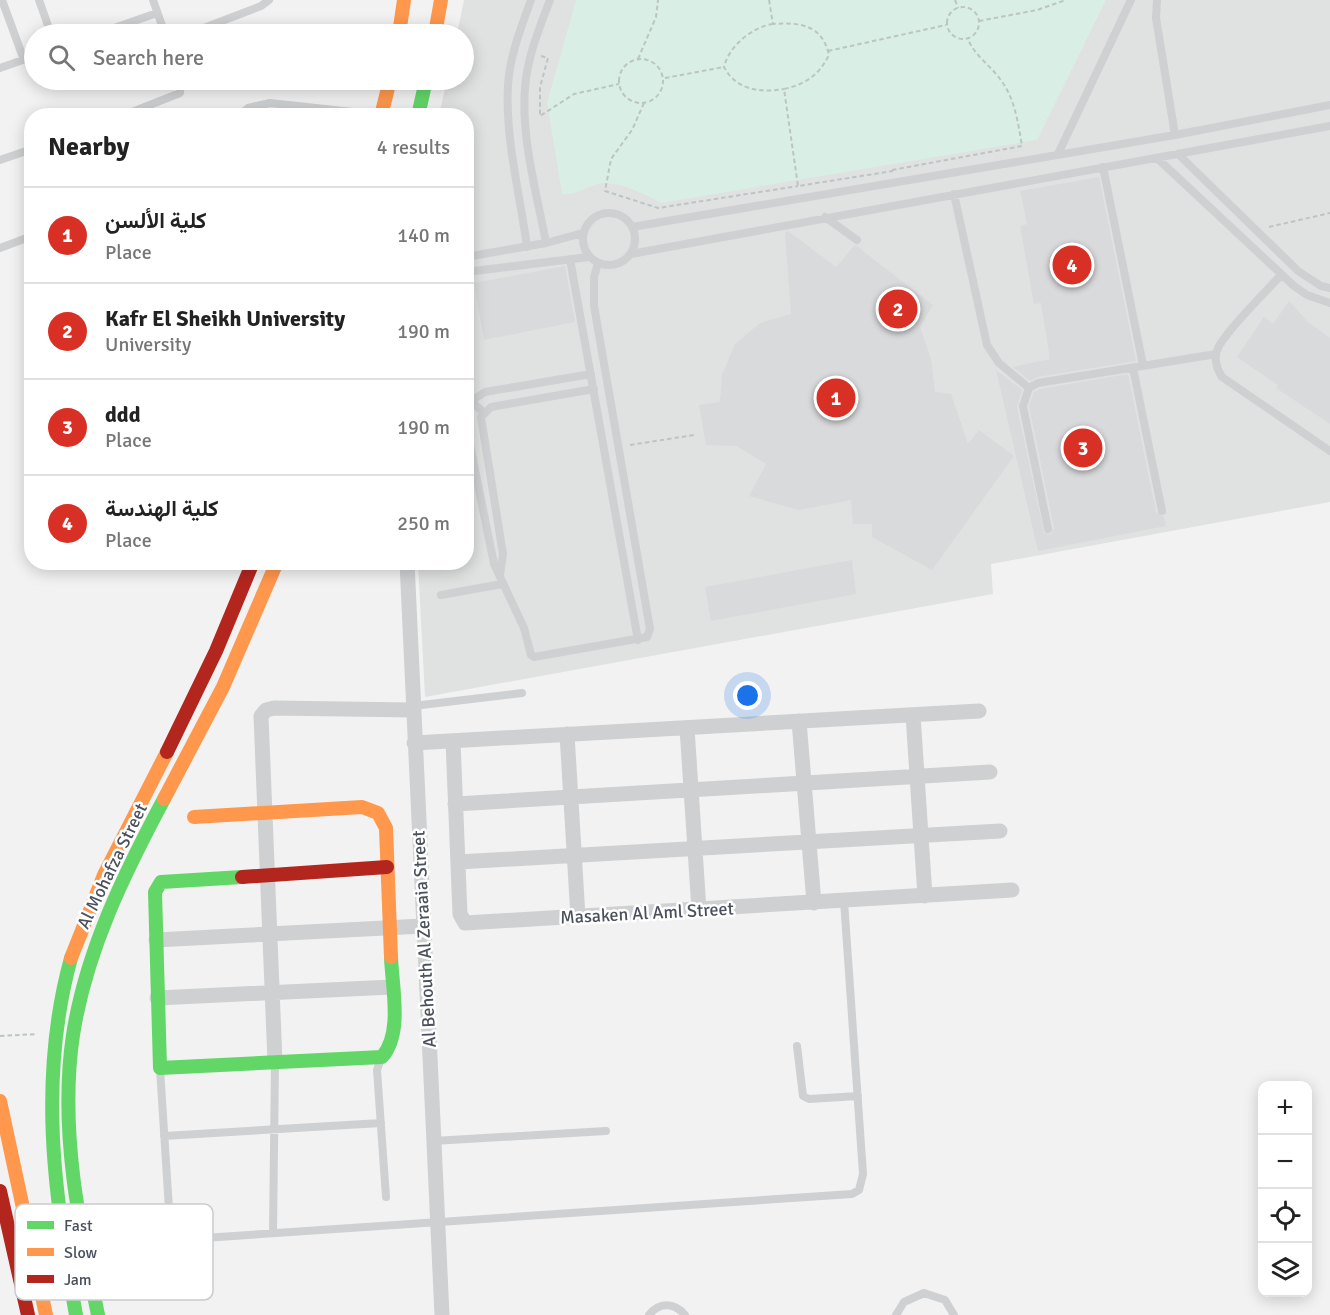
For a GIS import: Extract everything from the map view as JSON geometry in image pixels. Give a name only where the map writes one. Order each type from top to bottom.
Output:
[{"type":"main road","points":[[400,24],[404,0]]},
{"type":"main road","points":[[437,24],[441,0]]},
{"type":"main road","points":[[383,108],[387,90]]},
{"type":"main road","points":[[420,108],[424,90]]},
{"type":"main road","name":"Al Mohafza Street","points":[[59,1204],[51,1134],[50,1093],[55,1034],[67,975],[93,898],[214,657],[250,570]]},
{"type":"main road","name":"Al Mohafza Street","points":[[79,1204],[69,1104],[73,1038],[86,973],[95,942],[122,881],[216,702],[274,570]]},
{"type":"main road","points":[[194,817],[371,809],[384,820],[387,867],[390,928],[393,1042],[382,1057],[160,1068],[155,892],[161,882],[387,867]]},
{"type":"main road","points":[[0,1101],[22,1204]]},
{"type":"main road","points":[[0,1191],[15,1257]]},
{"type":"main road","points":[[25,1300],[28,1315]]},
{"type":"main road","points":[[43,1300],[46,1315]]},
{"type":"main road","name":"Al Mohafza Street","points":[[73,1300],[76,1315]]},
{"type":"main road","name":"Al Mohafza Street","points":[[95,1300],[98,1315]]},
{"type":"street","name":"Al Behouth Al Zeraaia Street","points":[[407,570],[442,1315]]},
{"type":"street","points":[[275,1062],[261,716],[266,710],[413,708]]},
{"type":"street","points":[[414,743],[979,711]]},
{"type":"street","points":[[914,715],[925,896]]},
{"type":"street","points":[[799,721],[814,903]]},
{"type":"street","points":[[687,728],[699,910]]},
{"type":"street","points":[[567,734],[578,917]]},
{"type":"street","name":"Masaken Al Aml Street","points":[[453,741],[460,914],[465,923],[1012,890]]},
{"type":"street","points":[[455,804],[990,772]]},
{"type":"street","points":[[458,862],[1000,831]]},
{"type":"street","points":[[156,940],[423,926]]},
{"type":"street","points":[[157,998],[392,987]]},
{"type":"lane","points":[[0,68],[24,60],[2,0]]},
{"type":"lane","points":[[39,0],[47,24]]},
{"type":"lane","points":[[153,0],[161,24]]},
{"type":"lane","points":[[211,24],[270,0]]},
{"type":"lane","points":[[527,247],[510,128],[508,84],[516,42],[531,0]]},
{"type":"lane","points":[[546,243],[525,115],[525,88],[532,53],[550,0]]},
{"type":"lane","points":[[1058,154],[1131,0]]},
{"type":"lane","points":[[1157,0],[1156,18],[1175,135]]},
{"type":"lane","points":[[126,24],[157,13]]},
{"type":"lane","points":[[142,108],[180,93],[180,90]]},
{"type":"lane","points":[[248,108],[270,103],[316,108]]},
{"type":"lane","points":[[632,227],[1175,135],[1330,105]]},
{"type":"lane","points":[[631,254],[1330,126]]},
{"type":"lane","points":[[0,160],[24,151]]},
{"type":"lane","points":[[1178,154],[1309,279],[1330,288]]},
{"type":"lane","points":[[1157,158],[1281,275],[1306,295],[1330,303]]},
{"type":"lane","points":[[1103,167],[1143,365]]},
{"type":"lane","points":[[954,194],[987,345],[999,363],[1029,388]]},
{"type":"lane","points":[[610,213],[619,215],[632,227],[635,241],[631,254],[620,264],[605,266],[598,264],[589,257],[583,246],[583,233],[593,218],[610,213]]},
{"type":"lane","points":[[825,218],[857,240]]},
{"type":"lane","points":[[474,256],[527,247],[583,233]]},
{"type":"lane","points":[[0,248],[24,239]]},
{"type":"lane","points":[[474,271],[589,257]]},
{"type":"lane","points":[[570,259],[638,640]]},
{"type":"lane","points":[[474,465],[492,556],[501,580],[522,621],[528,650],[534,657],[647,637],[650,629],[594,306],[594,277],[598,264]]},
{"type":"lane","points":[[1281,275],[1219,346],[1216,362],[1222,377],[1330,451]]},
{"type":"lane","points":[[1048,530],[1023,406],[1029,388],[1038,383],[1216,354]]},
{"type":"lane","points":[[1132,368],[1162,511]]},
{"type":"lane","points":[[474,399],[485,393],[591,374]]},
{"type":"lane","points":[[501,580],[503,554],[480,422],[483,412],[491,407],[594,389]]},
{"type":"lane","points":[[474,404],[483,412]]},
{"type":"lane","points":[[441,595],[501,580]]},
{"type":"lane","points":[[413,708],[522,693]]},
{"type":"lane","points":[[213,1237],[852,1194],[863,1183],[863,1174],[844,901]]},
{"type":"lane","points":[[797,1046],[803,1096],[809,1099],[858,1096]]},
{"type":"lane","points":[[382,1057],[377,1070],[386,1197]]},
{"type":"lane","points":[[273,1232],[275,1062]]},
{"type":"lane","points":[[160,1068],[169,1204]]},
{"type":"lane","points":[[164,1136],[381,1123]]},
{"type":"lane","points":[[433,1141],[606,1131]]},
{"type":"lane","points":[[896,1315],[903,1302],[924,1293],[945,1300],[954,1315]]},
{"type":"lane","points":[[649,1315],[654,1309],[666,1305],[678,1308],[685,1315]]},
{"type":"path","points":[[638,59],[656,17],[658,0]]},
{"type":"path","points":[[769,0],[773,24]]},
{"type":"path","points":[[954,0],[958,8]]},
{"type":"path","points":[[979,21],[1037,10],[1066,0]]},
{"type":"path","points":[[958,8],[974,11],[979,21],[977,32],[968,39],[956,39],[946,25],[949,14],[958,8]]},
{"type":"path","points":[[795,23],[815,30],[826,42],[828,51],[829,55],[822,68],[808,81],[784,89],[755,90],[740,86],[729,77],[724,67],[727,55],[737,44],[762,26],[773,24],[795,23]]},
{"type":"path","points":[[828,51],[946,25]]},
{"type":"path","points":[[644,103],[632,130],[611,159],[605,191],[658,208],[892,170],[1022,146],[1012,98],[1002,80],[972,49],[968,39]]},
{"type":"path","points":[[532,53],[548,58],[540,87],[540,116],[574,94],[619,84]]},
{"type":"path","points":[[638,59],[645,59],[657,66],[663,78],[661,91],[657,97],[644,103],[631,101],[625,96],[619,84],[622,70],[631,61],[638,59]]},
{"type":"path","points":[[663,78],[724,67]]},
{"type":"path","points":[[784,89],[798,186]]},
{"type":"path","points":[[892,170],[897,182]]},
{"type":"path","points":[[1257,230],[1330,213]]},
{"type":"path","points":[[618,447],[694,435]]},
{"type":"path","points":[[0,1036],[55,1034]]},
{"type":"shaded area","points":[[464,0],[1330,0],[1330,502],[991,564],[993,594],[425,697],[418,570],[474,570],[474,108],[441,108],[445,90],[474,90],[474,24],[459,24]]},
{"type":"green space","points":[[576,0],[1106,0],[1037,140],[661,203],[631,189],[606,183],[576,193],[562,194],[547,103]]},
{"type":"building","points":[[1099,177],[1136,361],[1037,377],[1030,381],[1013,367],[1050,359],[1041,303],[1034,304],[1020,226],[1027,224],[1020,191]]},
{"type":"building","points":[[788,231],[836,267],[855,245],[933,305],[920,327],[931,359],[935,392],[951,394],[968,444],[979,430],[1014,456],[932,570],[872,537],[872,524],[853,524],[851,500],[799,510],[749,496],[766,464],[737,446],[706,445],[699,405],[720,402],[722,375],[735,344],[760,323],[791,314],[785,232]]},
{"type":"building","points":[[565,266],[575,322],[484,340],[474,283]]},
{"type":"building","points":[[1289,301],[1309,323],[1330,338],[1330,424],[1276,388],[1278,385],[1237,357],[1264,317],[1273,324]]},
{"type":"building","points":[[996,370],[1022,390],[1017,407],[1044,533],[1051,534],[1054,528],[1029,406],[1034,392],[1040,389],[1128,374],[1156,512],[1164,517],[1166,526],[1038,551]]},
{"type":"building","points":[[852,560],[856,594],[711,621],[705,587]]},
{"type":"traffic: fast","points":[[420,108],[424,90]]},
{"type":"traffic: fast","points":[[77,1204],[68,1105],[69,1070],[79,1004],[87,973],[108,914],[164,799]]},
{"type":"traffic: fast","points":[[242,877],[161,882],[155,892],[160,1068],[382,1057],[388,1047],[394,1023],[391,957]]},
{"type":"traffic: fast","points":[[59,1204],[52,1092],[61,1003],[71,958]]},
{"type":"traffic: fast","points":[[73,1300],[76,1315]]},
{"type":"traffic: fast","points":[[95,1300],[98,1315]]},
{"type":"traffic: slow","points":[[400,24],[404,0]]},
{"type":"traffic: slow","points":[[437,24],[441,0]]},
{"type":"traffic: slow","points":[[383,108],[388,90]]},
{"type":"traffic: slow","points":[[164,799],[223,687],[274,570]]},
{"type":"traffic: slow","points":[[71,958],[104,875],[167,752]]},
{"type":"traffic: slow","points":[[194,817],[362,807],[378,813],[386,828],[391,957]]},
{"type":"traffic: slow","points":[[0,1101],[22,1204]]},
{"type":"traffic: slow","points":[[43,1300],[46,1315]]},
{"type":"traffic: jam","points":[[167,752],[216,651],[250,570]]},
{"type":"traffic: jam","points":[[242,877],[387,867]]},
{"type":"traffic: jam","points":[[0,1191],[15,1257]]},
{"type":"traffic: jam","points":[[25,1300],[28,1315]]},
{"type":"place","name":"كلية الهندسة","points":[[1072,265]]},
{"type":"place","name":"Kafr El Sheikh University","points":[[898,309]]},
{"type":"place","name":"كلية الألسن","points":[[836,398]]},
{"type":"place","name":"ddd","points":[[1083,448]]}]
